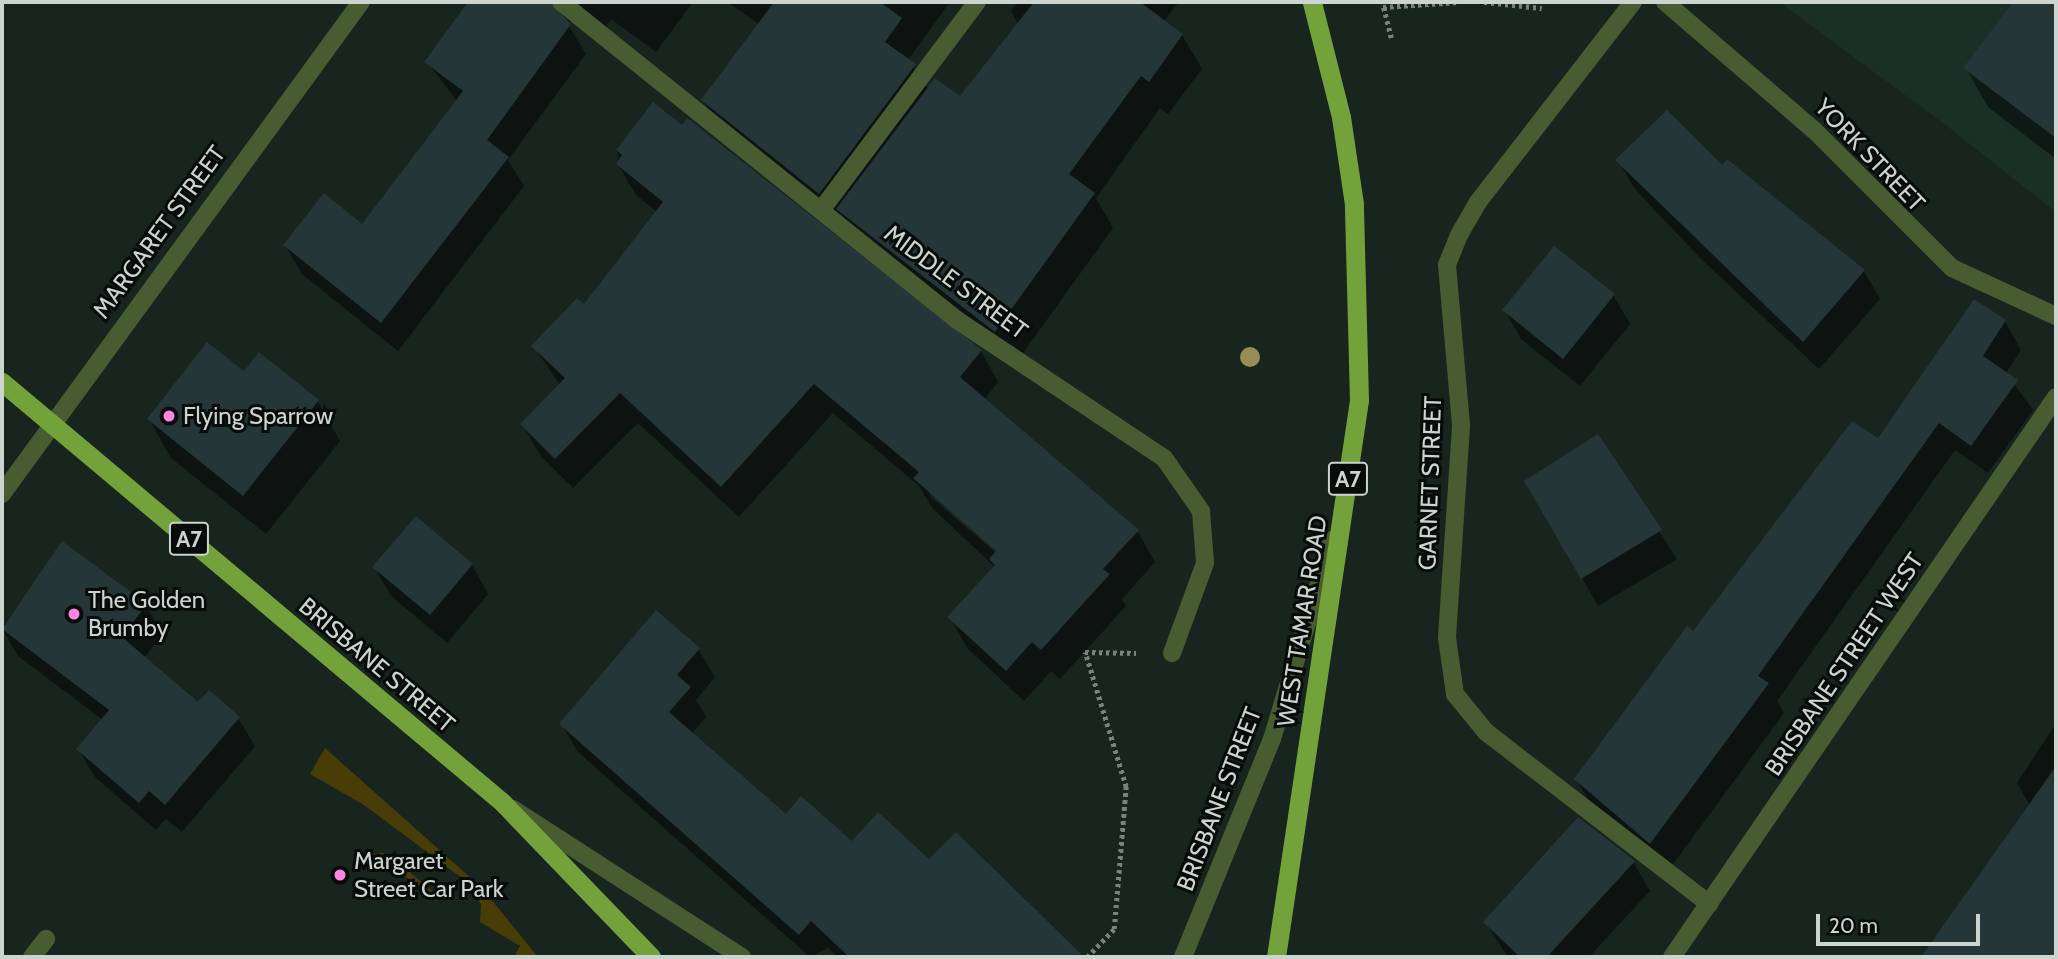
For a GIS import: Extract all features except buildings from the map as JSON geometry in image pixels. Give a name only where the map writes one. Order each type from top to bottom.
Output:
[{"type":"highway","name":"WEST TAMAR ROAD","points":[[1276,957],[1359,400],[1354,204],[1341,117],[1311,2]]},
{"type":"highway","name":"BRISBANE STREET","points":[[2,382],[502,802]]},
{"type":"highway","name":"A7","points":[[502,802],[651,957]]},
{"type":"street","name":"MARGARET STREET","points":[[2,494],[361,2]]},
{"type":"street","name":"MIDDLE STREET","points":[[561,2],[957,320],[1164,458],[1201,512],[1205,563],[1172,653]]},
{"type":"street","points":[[822,209],[977,2]]},
{"type":"street","name":"GARNET STREET","points":[[1633,2],[1478,202],[1447,265],[1461,426],[1447,638],[1455,694],[1486,732],[1709,904]]},
{"type":"street","name":"YORK STREET","points":[[1665,2],[1797,114],[1952,268],[2056,316]]},
{"type":"street","name":"BRISBANE STREET WEST","points":[[1672,957],[2056,397]]},
{"type":"street","name":"BRISBANE STREET","points":[[1183,957],[1272,739],[1345,497]]},
{"type":"street","name":"BRISBANE STREET","points":[[502,802],[742,957]]},
{"type":"street","points":[[32,957],[46,939]]},
{"type":"path","points":[[1391,38],[1383,7],[1459,2]]},
{"type":"path","points":[[1484,2],[1542,8]]},
{"type":"path","points":[[1087,957],[1114,929],[1126,787],[1085,652],[1172,653]]},
{"type":"shaded area","points":[[1779,2],[2056,2],[2056,212],[1939,120]]},
{"type":"shaded area","points":[[325,748],[481,887],[538,957],[514,957],[520,946],[480,922],[481,904],[466,881],[364,805],[310,774]]},
{"type":"shaded area","points":[[382,853],[391,857],[442,899],[369,855]]},
{"type":"place","name":"Flying Sparrow","points":[[169,416]]},
{"type":"place","name":"The Golden Brumby","points":[[74,614]]},
{"type":"place","name":"Margaret Street Car Park","points":[[340,875]]}]
